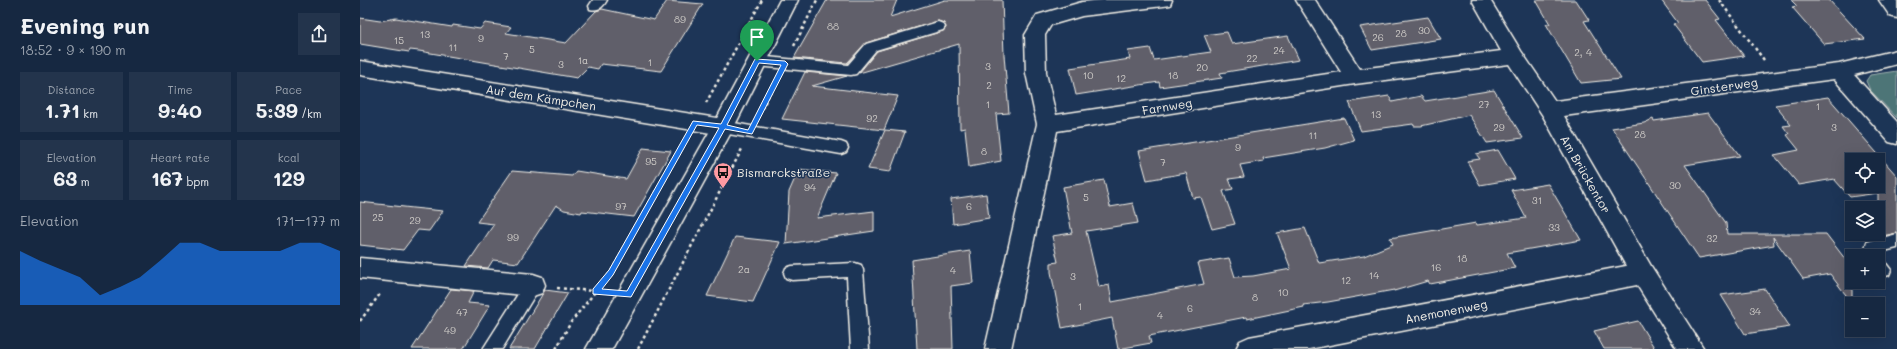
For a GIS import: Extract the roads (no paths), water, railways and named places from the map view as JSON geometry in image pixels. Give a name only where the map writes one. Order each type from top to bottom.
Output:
[{"type":"street","points":[[599,349],[628,294],[723,127],[789,0]]},
{"type":"street","points":[[998,349],[1048,124],[1036,66],[1035,35],[1044,20],[1082,9],[1162,0]]},
{"type":"street","points":[[1305,0],[1355,77]]},
{"type":"street","name":"Am Brückentor","points":[[1481,0],[1514,56],[1550,110],[1643,273],[1691,349]]},
{"type":"street","points":[[1888,0],[1897,11]]},
{"type":"street","name":"Farnweg","points":[[1048,124],[1355,77],[1514,56]]},
{"type":"street","name":"Ginsterweg","points":[[1550,110],[1839,71],[1897,57]]},
{"type":"street","name":"Auf dem Kämpchen","points":[[360,68],[723,127]]},
{"type":"street","points":[[1839,71],[1897,136]]},
{"type":"street","points":[[360,268],[533,285]]},
{"type":"street","name":"Anemonenweg","points":[[1248,349],[1643,273]]},
{"type":"lane","points":[[757,61],[851,70],[871,47],[938,27]]},
{"type":"lane","points":[[723,127],[840,148]]},
{"type":"lane","points":[[1873,249],[1873,247],[1897,241]]},
{"type":"lane","points":[[792,273],[855,270],[860,349]]},
{"type":"lane","points":[[492,349],[533,285]]},
{"type":"place","name":"Bismarckstraße","points":[[723,189]]}]
